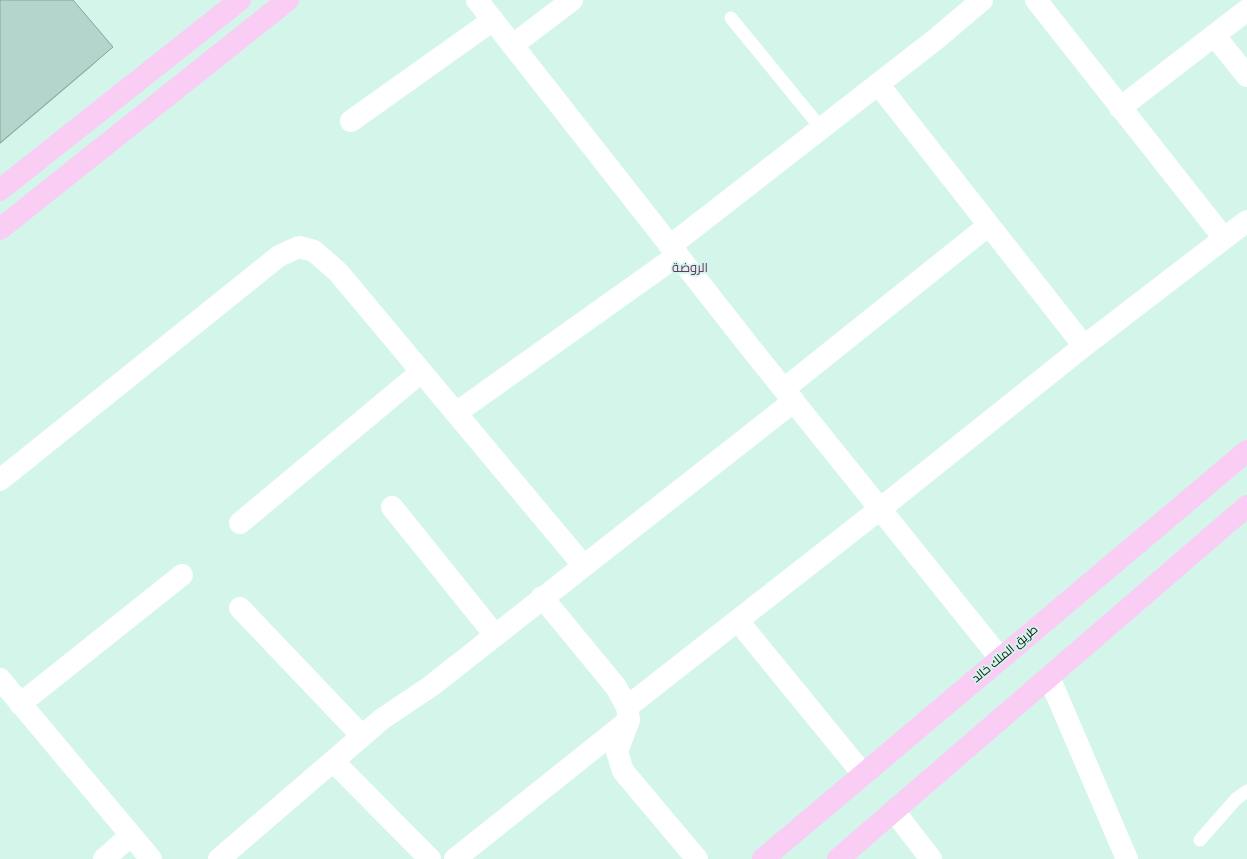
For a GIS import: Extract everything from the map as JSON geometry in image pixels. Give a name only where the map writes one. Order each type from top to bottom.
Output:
[{"type":"main road","points":[[0,190],[240,0]]},
{"type":"main road","points":[[0,229],[288,0]]},
{"type":"main road","name":"طريق الملك خالد","points":[[763,859],[1247,451]]},
{"type":"main road","points":[[838,859],[1247,506]]},
{"type":"street","points":[[477,0],[674,251],[1000,658]]},
{"type":"street","points":[[513,45],[572,0]]},
{"type":"street","points":[[456,413],[674,251],[821,128],[982,0]]},
{"type":"street","points":[[1036,0],[1223,237]]},
{"type":"street","points":[[1120,108],[1247,10]]},
{"type":"street","points":[[351,121],[493,20]]},
{"type":"street","points":[[1214,35],[1247,76]]},
{"type":"street","points":[[878,84],[1084,346]]},
{"type":"street","points":[[455,859],[738,621],[1084,346],[1223,237],[1247,221]]},
{"type":"street","points":[[219,859],[382,719],[431,686],[583,565],[789,395],[989,225]]},
{"type":"street","points":[[0,480],[279,256],[299,247],[314,251],[338,272],[583,565]]},
{"type":"street","points":[[240,523],[421,372]]},
{"type":"street","points":[[392,508],[495,635]]},
{"type":"street","points":[[20,704],[182,575]]},
{"type":"street","points":[[542,597],[616,687],[628,714],[617,752],[623,771],[696,859]]},
{"type":"street","points":[[240,608],[362,736]]},
{"type":"street","points":[[738,621],[863,774]]},
{"type":"street","points":[[1049,676],[1122,857]]},
{"type":"street","points":[[0,679],[151,859]]},
{"type":"street","points":[[333,761],[430,859]]},
{"type":"street","points":[[894,811],[931,859]]},
{"type":"street","points":[[104,859],[131,835]]},
{"type":"lane","points":[[731,18],[821,128]]},
{"type":"lane","points":[[1200,840],[1236,799],[1247,792]]},
{"type":"building","points":[[0,0],[73,0],[113,47],[0,143]]},
{"type":"district","name":"الروضة","points":[[690,268]]}]
